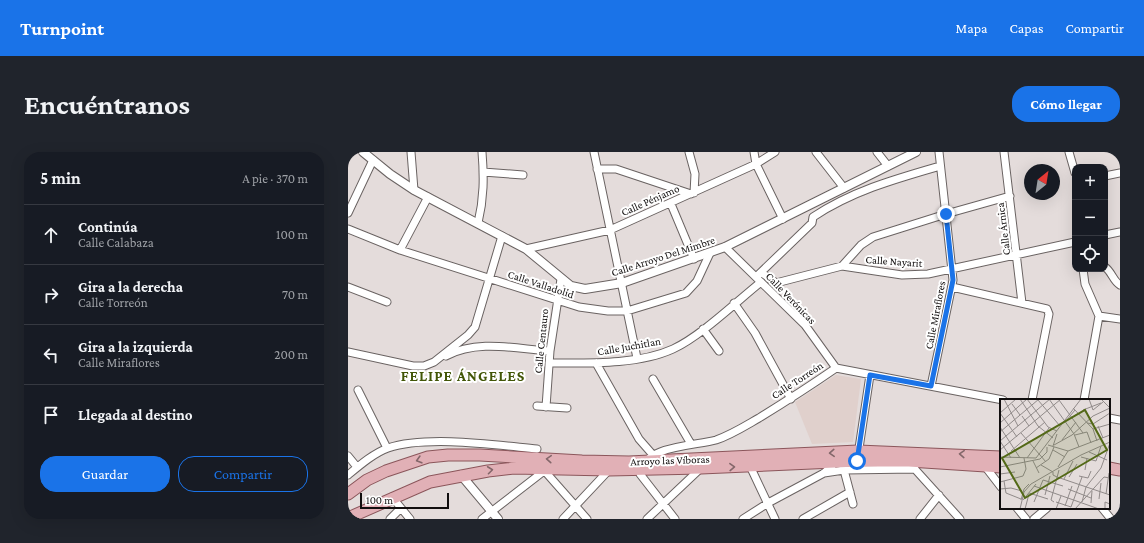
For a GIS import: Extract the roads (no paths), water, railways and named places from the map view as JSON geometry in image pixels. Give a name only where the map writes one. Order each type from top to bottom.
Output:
[{"type":"main road","name":"Arroyo las Víboras","points":[[348,494],[367,480],[386,471],[428,458],[448,455],[480,455],[582,461],[647,462],[858,456],[1000,457]]},
{"type":"main road","name":"Arroyo las Víboras","points":[[348,518],[392,497],[430,482],[494,470],[609,470],[647,462],[701,468],[836,462],[858,456],[912,465],[984,465],[1000,467]]},
{"type":"main road","points":[[1110,468],[1120,470]]},
{"type":"main road","points":[[1110,475],[1120,476]]},
{"type":"street","name":"Calle Arroyo Del Mimbre","points":[[363,152],[414,190],[428,196],[526,249],[571,286],[585,289],[622,283],[725,247],[809,207],[836,198],[844,188],[916,152]]},
{"type":"street","points":[[411,152],[414,190]]},
{"type":"street","points":[[478,223],[483,203],[482,152]]},
{"type":"street","points":[[594,152],[637,358]]},
{"type":"street","points":[[597,169],[616,169],[692,193],[695,174],[689,152]]},
{"type":"street","points":[[754,152],[756,164],[783,219]]},
{"type":"street","name":"Calle Pénjamo","points":[[526,249],[610,230],[671,204],[756,164],[775,152]]},
{"type":"street","points":[[816,152],[844,188]]},
{"type":"street","points":[[877,152],[888,166]]},
{"type":"street","points":[[939,154],[946,152]]},
{"type":"street","name":"Calle Árnica","points":[[1004,152],[1022,303]]},
{"type":"street","points":[[1069,152],[1072,164]]},
{"type":"street","name":"Calle Miraflores","points":[[931,386],[952,287],[939,154]]},
{"type":"street","points":[[348,213],[373,160]]},
{"type":"street","name":"Calle Juchitlan","points":[[549,362],[596,363],[637,358],[674,349],[703,329],[734,303],[812,223],[813,217],[836,198],[851,195],[888,180],[940,166]]},
{"type":"street","points":[[483,172],[523,175]]},
{"type":"street","points":[[1108,175],[1120,173]]},
{"type":"street","points":[[400,250],[428,196]]},
{"type":"street","points":[[842,266],[861,245],[873,237],[1010,196]]},
{"type":"street","points":[[671,204],[694,259]]},
{"type":"street","points":[[809,207],[813,217]]},
{"type":"street","name":"Calle Valladolid","points":[[348,229],[400,250],[579,307],[608,311],[627,311],[686,293],[697,281],[710,253]]},
{"type":"street","points":[[1108,234],[1120,232]]},
{"type":"street","points":[[434,362],[468,335],[475,327],[502,236]]},
{"type":"street","name":"Calle Nayarit","points":[[759,277],[776,282],[842,266],[902,275],[928,274],[1017,256],[1072,243]]},
{"type":"street","name":"Calle Verónicas","points":[[725,247],[759,277],[805,325],[836,368]]},
{"type":"street","points":[[1108,270],[1115,282],[1120,285]]},
{"type":"street","points":[[1083,272],[1085,284],[1099,316],[1084,399]]},
{"type":"street","name":"Calle Centauro","points":[[546,407],[550,351],[561,279]]},
{"type":"street","points":[[348,287],[387,302]]},
{"type":"street","points":[[952,287],[1047,310],[1048,314],[1032,399]]},
{"type":"street","points":[[734,303],[755,333],[791,399]]},
{"type":"street","points":[[1099,316],[1120,319]]},
{"type":"street","points":[[703,329],[719,351]]},
{"type":"street","points":[[348,352],[413,366],[424,366],[458,351],[478,346],[550,351]]},
{"type":"street","points":[[596,363],[639,439],[647,462],[642,478],[662,505],[675,519]]},
{"type":"street","name":"Calle Torreón","points":[[647,462],[660,452],[728,435],[791,399],[836,368],[1000,399]]},
{"type":"street","points":[[858,456],[870,375]]},
{"type":"street","points":[[653,379],[690,444]]},
{"type":"street","points":[[358,390],[387,448]]},
{"type":"street","points":[[537,406],[567,408]]},
{"type":"street","points":[[1110,418],[1120,420]]},
{"type":"street","points":[[348,475],[357,467],[387,448],[407,443],[478,443],[537,449]]},
{"type":"street","points":[[348,456],[357,467]]},
{"type":"street","points":[[743,519],[768,503],[824,473],[836,462]]},
{"type":"street","points":[[824,473],[912,465],[960,519]]},
{"type":"street","points":[[984,465],[1000,486]]},
{"type":"street","points":[[750,466],[775,519]]},
{"type":"street","points":[[647,519],[701,468]]},
{"type":"street","points":[[482,519],[543,469],[587,519]]},
{"type":"street","points":[[563,519],[609,470]]},
{"type":"street","points":[[844,470],[853,504]]},
{"type":"street","points":[[461,475],[498,519]]},
{"type":"street","points":[[803,519],[850,492]]},
{"type":"street","points":[[920,519],[939,495]]},
{"type":"street","points":[[392,497],[410,519]]},
{"type":"street","points":[[390,519],[401,508]]},
{"type":"street","points":[[1018,509],[1026,519]]},
{"type":"street","points":[[1034,519],[1046,509]]},
{"type":"street","points":[[1103,509],[1111,519]]},
{"type":"district","name":"FELIPE ÁNGELES","points":[[463,376]]}]
